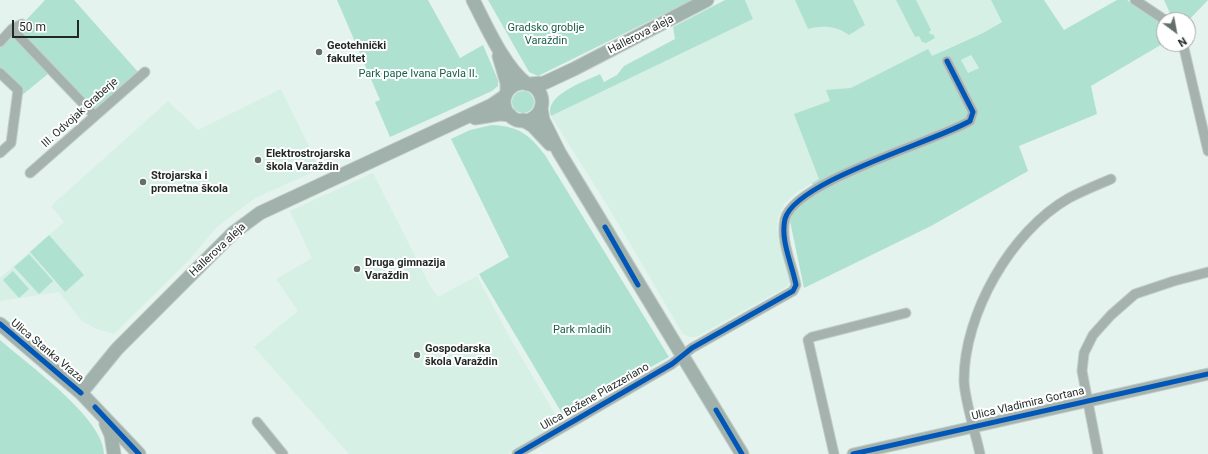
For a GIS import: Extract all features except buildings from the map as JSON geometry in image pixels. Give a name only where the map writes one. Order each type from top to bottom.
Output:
[{"type":"main road","points":[[473,0],[496,44],[517,75],[538,91],[543,120],[559,152],[742,454]]},
{"type":"main road","name":"Hallerova aleja","points":[[528,84],[544,83],[574,69],[707,0]]},
{"type":"main road","points":[[496,44],[507,84],[505,106],[510,115],[533,126],[559,152]]},
{"type":"main road","name":"Hallerova aleja","points":[[541,105],[550,89],[574,69]]},
{"type":"main road","points":[[506,94],[516,84],[528,84]]},
{"type":"main road","name":"Hallerova aleja","points":[[81,393],[117,349],[233,233],[260,213],[492,105],[506,94]]},
{"type":"main road","points":[[523,120],[534,117],[541,105]]},
{"type":"main road","name":"Hallerova aleja","points":[[454,123],[495,114],[510,115]]},
{"type":"main road","name":"Ulica Stanka Vraza","points":[[0,324],[81,393],[139,454]]},
{"type":"main road","name":"Ulica Stanka Vraza","points":[[95,407],[111,435],[114,454]]},
{"type":"street","points":[[1135,0],[1156,14]]},
{"type":"street","points":[[0,42],[12,29],[22,24]]},
{"type":"street","points":[[12,29],[95,116]]},
{"type":"street","points":[[1185,52],[1208,151]]},
{"type":"street","name":"Ulica Božene Plazzeriano","points":[[517,454],[672,364],[682,356],[792,291],[796,285],[784,231],[788,212],[796,202],[826,183],[970,121],[973,112],[948,61]]},
{"type":"street","name":"III. Odvojak Graberje","points":[[30,173],[145,72]]},
{"type":"street","points":[[0,73],[18,90],[16,116],[11,143],[0,153]]},
{"type":"street","points":[[980,454],[964,382],[966,354],[986,291],[1011,250],[1041,218],[1069,198],[1110,179]]},
{"type":"street","points":[[1098,454],[1082,371],[1084,353],[1093,335],[1111,314],[1135,294],[1208,272]]},
{"type":"street","points":[[834,454],[808,340],[812,337],[906,313]]},
{"type":"street","name":"Ulica Vladimira Gortana","points":[[853,454],[1208,374]]},
{"type":"street","points":[[257,422],[283,454]]},
{"type":"shaded area","points":[[745,0],[1039,0],[983,33],[946,49],[819,179],[797,192],[784,204],[778,217],[777,229],[790,281],[788,286],[696,337],[689,337],[683,334],[609,208],[551,116],[753,19]]},
{"type":"shaded area","points":[[971,55],[979,68],[967,73],[961,60]]},
{"type":"shaded area","points":[[281,89],[320,169],[255,198],[217,227],[189,260],[114,334],[97,329],[82,321],[59,292],[0,301],[0,278],[64,222],[51,206],[168,101],[198,130]]},
{"type":"shaded area","name":"Gospodarska škola Varaždin","points":[[373,173],[429,284],[438,297],[477,276],[510,338],[561,424],[508,454],[349,454],[254,347],[298,311],[276,279],[312,258],[290,211]]},
{"type":"green space","points":[[45,0],[74,0],[139,73],[91,117],[49,73],[20,97],[0,79],[0,48]]},
{"type":"green space","name":"Park pape Ivana Pavla II.","points":[[337,0],[428,0],[460,58],[483,45],[498,80],[498,86],[492,91],[390,137],[375,102],[380,100]]},
{"type":"green space","name":"Gradsko groblje Varaždin","points":[[488,0],[692,0],[538,76],[529,72]]},
{"type":"green space","points":[[725,0],[745,0],[753,19],[551,116],[550,108],[559,95],[600,74],[604,82],[617,75],[624,66],[675,39],[673,27]]},
{"type":"green space","points":[[795,0],[853,0],[865,25],[849,35],[840,30],[829,27],[808,29]]},
{"type":"green space","points":[[896,0],[916,0],[931,30],[929,32],[931,35],[933,34],[935,38],[926,43],[922,42],[919,36],[915,37]]},
{"type":"green space","points":[[991,0],[1044,0],[1064,30],[1117,0],[1127,0],[1156,19],[1156,48],[1091,86],[1097,114],[1019,146],[1028,171],[931,226],[804,288],[790,221],[794,212],[800,205],[816,195],[812,183],[819,179],[794,114],[830,101],[826,90],[851,88],[928,49],[932,56],[983,33],[1002,22]],"holes":[[[971,55],[979,68],[968,73],[961,60]]]},
{"type":"green space","points":[[1164,0],[1208,0],[1196,13],[1169,12]]},
{"type":"green space","points":[[523,91],[531,94],[534,102],[531,110],[523,113],[515,110],[512,102],[515,94]]},
{"type":"green space","name":"Park mladih","points":[[492,125],[509,127],[522,132],[534,142],[545,155],[669,357],[563,415],[479,274],[509,257],[451,139],[470,130]]},
{"type":"green space","points":[[49,235],[84,275],[65,292],[30,252]]},
{"type":"green space","points":[[29,254],[53,281],[39,294],[14,267]]},
{"type":"green space","points":[[13,271],[29,289],[19,298],[3,280]]},
{"type":"green space","points":[[0,340],[45,377],[78,408],[92,424],[101,440],[104,454],[0,454]]},
{"type":"cycle path","points":[[517,454],[672,364],[692,348],[793,291],[796,285],[785,244],[784,227],[785,219],[794,205],[813,191],[838,177],[952,130],[970,121],[973,112],[947,61]]},
{"type":"cycle path","points":[[605,227],[638,285]]},
{"type":"cycle path","points":[[0,324],[81,393]]},
{"type":"cycle path","points":[[853,454],[1208,374]]},
{"type":"cycle path","points":[[95,407],[139,454]]},
{"type":"cycle path","points":[[716,410],[742,454]]},
{"type":"place","name":"Geotehnički fakultet","points":[[319,52]]},
{"type":"place","name":"Elektrostrojarska škola Varaždin","points":[[258,160]]},
{"type":"place","name":"Strojarska i prometna škola","points":[[143,182]]},
{"type":"place","name":"Druga gimnazija Varaždin","points":[[357,269]]},
{"type":"place","name":"Gospodarska škola Varaždin","points":[[417,355]]}]
